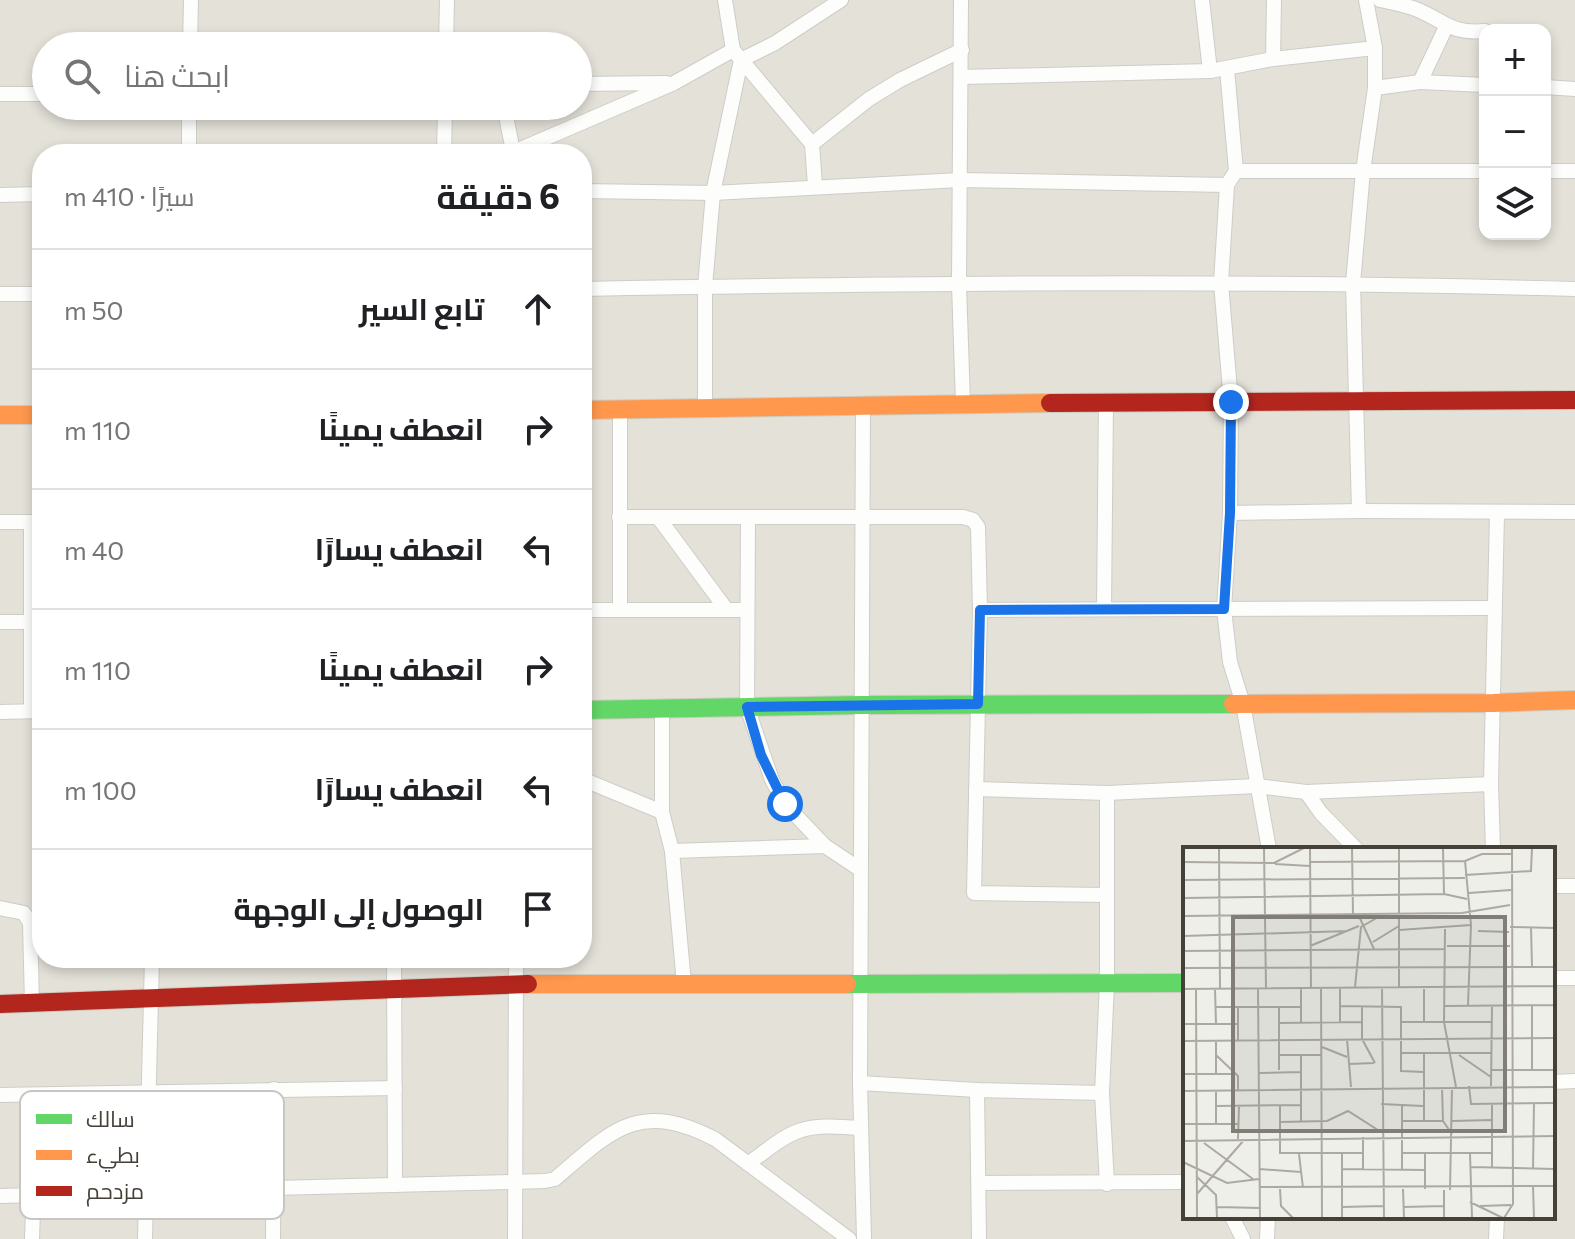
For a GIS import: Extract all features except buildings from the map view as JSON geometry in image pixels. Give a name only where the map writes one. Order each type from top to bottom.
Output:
[{"type":"street","points":[[190,32],[191,0]]},
{"type":"street","points":[[446,32],[447,0]]},
{"type":"street","points":[[705,407],[705,287],[713,193],[737,55],[725,0]]},
{"type":"street","points":[[592,118],[737,55],[775,43],[841,0]]},
{"type":"street","points":[[961,0],[959,284],[963,404]]},
{"type":"street","points":[[1202,0],[1210,71]]},
{"type":"street","points":[[1273,59],[1274,0]]},
{"type":"street","points":[[1359,511],[1353,283],[1363,171],[1375,88],[1375,48],[1366,0]]},
{"type":"street","points":[[1380,0],[1422,12],[1458,31],[1479,31]]},
{"type":"street","points":[[1420,82],[1446,27]]},
{"type":"street","points":[[961,77],[1210,71],[1273,59],[1375,48]]},
{"type":"street","points":[[812,144],[869,99],[962,50]]},
{"type":"street","points":[[737,55],[812,144],[815,186]]},
{"type":"street","points":[[1227,69],[1236,171],[1227,185],[1221,283],[1231,402],[1230,513],[1224,609],[1230,662],[1243,704],[1269,847]]},
{"type":"street","points":[[1375,88],[1420,82],[1479,85]]},
{"type":"street","points":[[592,84],[674,83]]},
{"type":"street","points":[[1551,87],[1575,89]]},
{"type":"street","points":[[0,94],[32,94]]},
{"type":"street","points":[[189,120],[189,144]]},
{"type":"street","points":[[444,144],[445,120]]},
{"type":"street","points":[[506,120],[510,144]]},
{"type":"street","points":[[530,144],[587,120]]},
{"type":"street","points":[[1236,171],[1479,171]]},
{"type":"street","points":[[1551,171],[1575,171]]},
{"type":"street","points":[[592,191],[713,193],[960,180],[1227,185]]},
{"type":"street","points":[[0,195],[32,194]]},
{"type":"street","points":[[592,289],[1353,283],[1575,289]]},
{"type":"street","points":[[0,294],[32,294]]},
{"type":"street","points":[[592,410],[1106,402],[1575,400]]},
{"type":"street","points":[[1104,608],[1106,402]]},
{"type":"street","points":[[863,406],[860,1083],[864,1239]]},
{"type":"street","points":[[620,409],[620,609]]},
{"type":"street","points":[[0,415],[32,415]]},
{"type":"street","points":[[1230,513],[1575,512]]},
{"type":"street","points":[[1493,847],[1491,784],[1497,513]]},
{"type":"street","points":[[619,517],[864,516],[963,517],[973,520],[978,527],[980,610],[974,893],[1107,895]]},
{"type":"street","points":[[658,517],[726,609]]},
{"type":"street","points":[[748,517],[747,707],[761,755],[785,804],[825,846],[861,870]]},
{"type":"street","points":[[0,522],[32,522]]},
{"type":"street","points":[[32,593],[32,652]]},
{"type":"street","points":[[980,610],[1494,608]]},
{"type":"street","points":[[592,610],[747,610]]},
{"type":"street","points":[[0,622],[30,622]]},
{"type":"street","points":[[592,710],[1575,700]]},
{"type":"street","points":[[662,709],[662,812],[672,851],[684,984]]},
{"type":"street","points":[[0,712],[32,711]]},
{"type":"street","points":[[592,783],[662,812]]},
{"type":"street","points":[[976,789],[1107,793],[1257,786],[1306,792],[1491,784]]},
{"type":"street","points":[[1306,792],[1346,846]]},
{"type":"street","points":[[1107,793],[1107,983],[1102,1093],[1107,1184]]},
{"type":"street","points":[[672,851],[825,846]]},
{"type":"street","points":[[0,908],[24,913],[30,923],[32,1004]]},
{"type":"street","points":[[150,1091],[152,968]]},
{"type":"street","points":[[394,968],[395,1185]]},
{"type":"street","points":[[515,1239],[516,968]]},
{"type":"street","points":[[0,1004],[517,984],[1183,983]]},
{"type":"street","points":[[1555,1082],[1575,1081]]},
{"type":"street","points":[[860,1083],[1102,1093]]},
{"type":"street","points":[[212,1091],[395,1088]]},
{"type":"street","points":[[977,1090],[979,1239]]},
{"type":"street","points":[[284,1188],[517,1184],[555,1179],[616,1129],[648,1120],[669,1121],[715,1139],[849,1239]]},
{"type":"street","points":[[748,1164],[788,1133],[829,1125],[861,1128]]},
{"type":"street","points":[[980,1183],[1183,1182]]},
{"type":"street","points":[[0,1196],[20,1195]]},
{"type":"street","points":[[32,1239],[33,1219]]},
{"type":"street","points":[[145,1239],[146,1219]]},
{"type":"street","points":[[273,1219],[273,1239]]},
{"type":"street","points":[[1233,1219],[1243,1239]]},
{"type":"street","points":[[1267,1239],[1268,1219]]},
{"type":"street","points":[[1496,1239],[1497,1219]]},
{"type":"shaded area","points":[[0,0],[1575,0],[1575,1239],[0,1239]]},
{"type":"traffic: fast","points":[[592,710],[1233,704]]},
{"type":"traffic: fast","points":[[847,984],[1183,983]]},
{"type":"traffic: slow","points":[[592,410],[1050,403]]},
{"type":"traffic: slow","points":[[0,415],[32,415]]},
{"type":"traffic: slow","points":[[1233,704],[1575,700]]},
{"type":"traffic: slow","points":[[528,984],[847,984]]},
{"type":"traffic: jam","points":[[1050,403],[1575,400]]},
{"type":"traffic: jam","points":[[0,1004],[528,984]]},
{"type":"route","points":[[785,804],[761,755],[747,707],[978,704],[980,610],[1224,609],[1230,513],[1231,402]]}]
